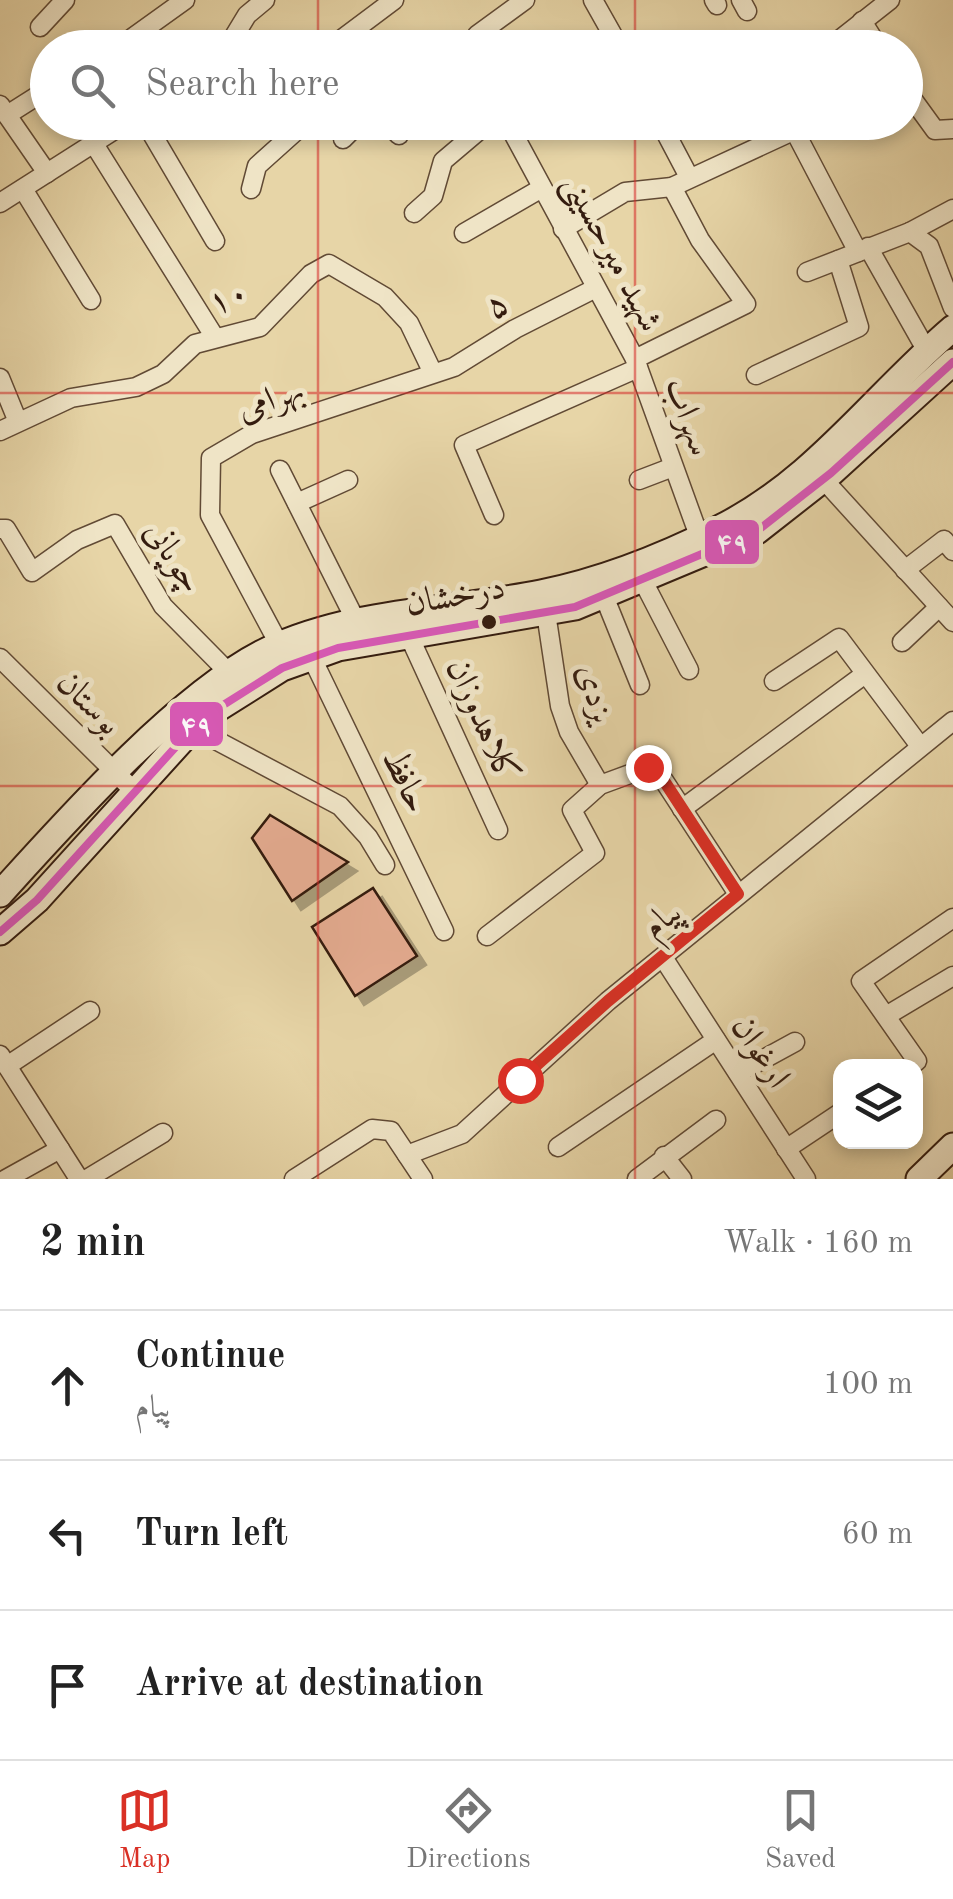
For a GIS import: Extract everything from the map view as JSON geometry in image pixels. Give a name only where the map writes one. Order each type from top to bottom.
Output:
[{"type":"main road","name":"درخشان","points":[[0,932],[37,900],[186,707],[239,683],[338,648],[546,613],[642,581],[702,545],[836,446],[953,328]]},
{"type":"main road","name":"درخشان","points":[[0,894],[192,728],[280,646],[357,623],[544,593],[757,531],[823,479],[953,362]]},
{"type":"main road","points":[[919,1179],[953,1146]]},
{"type":"street","points":[[40,26],[65,0]]},
{"type":"street","points":[[143,30],[185,0]]},
{"type":"street","points":[[354,30],[394,0]]},
{"type":"street","points":[[484,30],[525,0]]},
{"type":"street","points":[[593,0],[610,30]]},
{"type":"street","points":[[851,30],[890,0]]},
{"type":"street","points":[[239,30],[258,2]]},
{"type":"street","points":[[862,21],[868,30]]},
{"type":"street","points":[[30,98],[4,110],[47,173]]},
{"type":"street","points":[[923,113],[935,130],[953,130]]},
{"type":"street","points":[[0,203],[100,140]]},
{"type":"street","points":[[156,140],[215,241]]},
{"type":"street","points":[[251,189],[258,166],[286,140]]},
{"type":"street","points":[[414,213],[432,196],[442,161],[467,140]]},
{"type":"street","name":"شهید میرحسینی","points":[[517,140],[637,363]]},
{"type":"street","points":[[669,140],[689,178]]},
{"type":"street","points":[[563,229],[625,192],[672,187],[765,140]]},
{"type":"street","points":[[801,140],[863,250],[928,353]]},
{"type":"street","points":[[94,144],[214,336]]},
{"type":"street","name":"سهراب","points":[[672,187],[700,240],[746,304],[637,363],[702,545]]},
{"type":"street","points":[[464,233],[542,188]]},
{"type":"street","points":[[22,189],[91,300]]},
{"type":"street","points":[[807,272],[910,232],[953,209]]},
{"type":"street","points":[[910,232],[929,246],[953,308]]},
{"type":"street","points":[[756,375],[859,327],[838,260]]},
{"type":"street","name":"۱۰","points":[[0,431],[70,398],[136,387],[163,374],[195,344],[260,327],[311,274],[328,264],[386,296],[408,324],[432,371]]},
{"type":"street","name":"۵","points":[[432,371],[454,367],[515,329],[594,289]]},
{"type":"street","points":[[494,514],[464,445],[637,363]]},
{"type":"street","name":"بهرامی","points":[[280,646],[210,515],[211,458],[252,434],[354,402],[432,371]]},
{"type":"street","points":[[0,378],[18,422]]},
{"type":"street","points":[[639,480],[673,466]]},
{"type":"street","points":[[280,470],[357,623]]},
{"type":"street","points":[[823,479],[953,622]]},
{"type":"street","points":[[296,504],[348,480]]},
{"type":"street","name":"چوپانی","points":[[0,530],[6,528],[32,572],[77,540],[115,524],[163,606],[239,683]]},
{"type":"street","points":[[905,570],[944,540],[953,551]]},
{"type":"street","points":[[642,581],[689,670]]},
{"type":"street","points":[[604,596],[640,685]]},
{"type":"street","points":[[902,642],[939,606]]},
{"type":"street","name":"یزدی","points":[[546,613],[560,706],[569,732],[600,786]]},
{"type":"street","name":"کلاهدوزان","points":[[410,638],[498,830]]},
{"type":"street","points":[[774,681],[839,638],[920,746]]},
{"type":"street","name":"بوستان","points":[[0,658],[126,783]]},
{"type":"street","name":"حافظ","points":[[312,658],[444,931]]},
{"type":"street","points":[[682,809],[865,674]]},
{"type":"street","name":"پیام","points":[[407,1154],[462,1134],[608,1001],[953,721]]},
{"type":"street","points":[[192,728],[340,806],[368,837],[385,865]]},
{"type":"street","points":[[487,936],[596,854],[572,810],[600,786],[655,767],[738,894]]},
{"type":"street","points":[[916,1059],[861,981],[953,918]]},
{"type":"street","name":"ارغوان","points":[[664,959],[786,1148],[801,1179]]},
{"type":"street","points":[[886,1016],[953,976]]},
{"type":"street","points":[[79,1179],[4,1061],[90,1011]]},
{"type":"street","points":[[558,1147],[716,1040]]},
{"type":"street","points":[[738,1074],[796,1042]]},
{"type":"street","points":[[786,1148],[833,1117]]},
{"type":"street","points":[[636,1179],[716,1120]]},
{"type":"street","points":[[294,1179],[372,1128],[391,1131],[423,1179]]},
{"type":"street","points":[[87,1179],[163,1133]]},
{"type":"street","points":[[6,1179],[60,1150]]},
{"type":"street","points":[[664,1156],[682,1179]]},
{"type":"building","points":[[270,815],[348,862],[292,901],[252,838]]},
{"type":"building","points":[[373,888],[417,956],[355,996],[312,927]]},
{"type":"transit line","name":"۴۹","points":[[0,932],[37,900],[201,719],[282,668],[338,648],[575,607],[757,531],[831,473],[953,362]]},
{"type":"route","points":[[520,1080],[738,894],[655,767],[648,767]]}]
